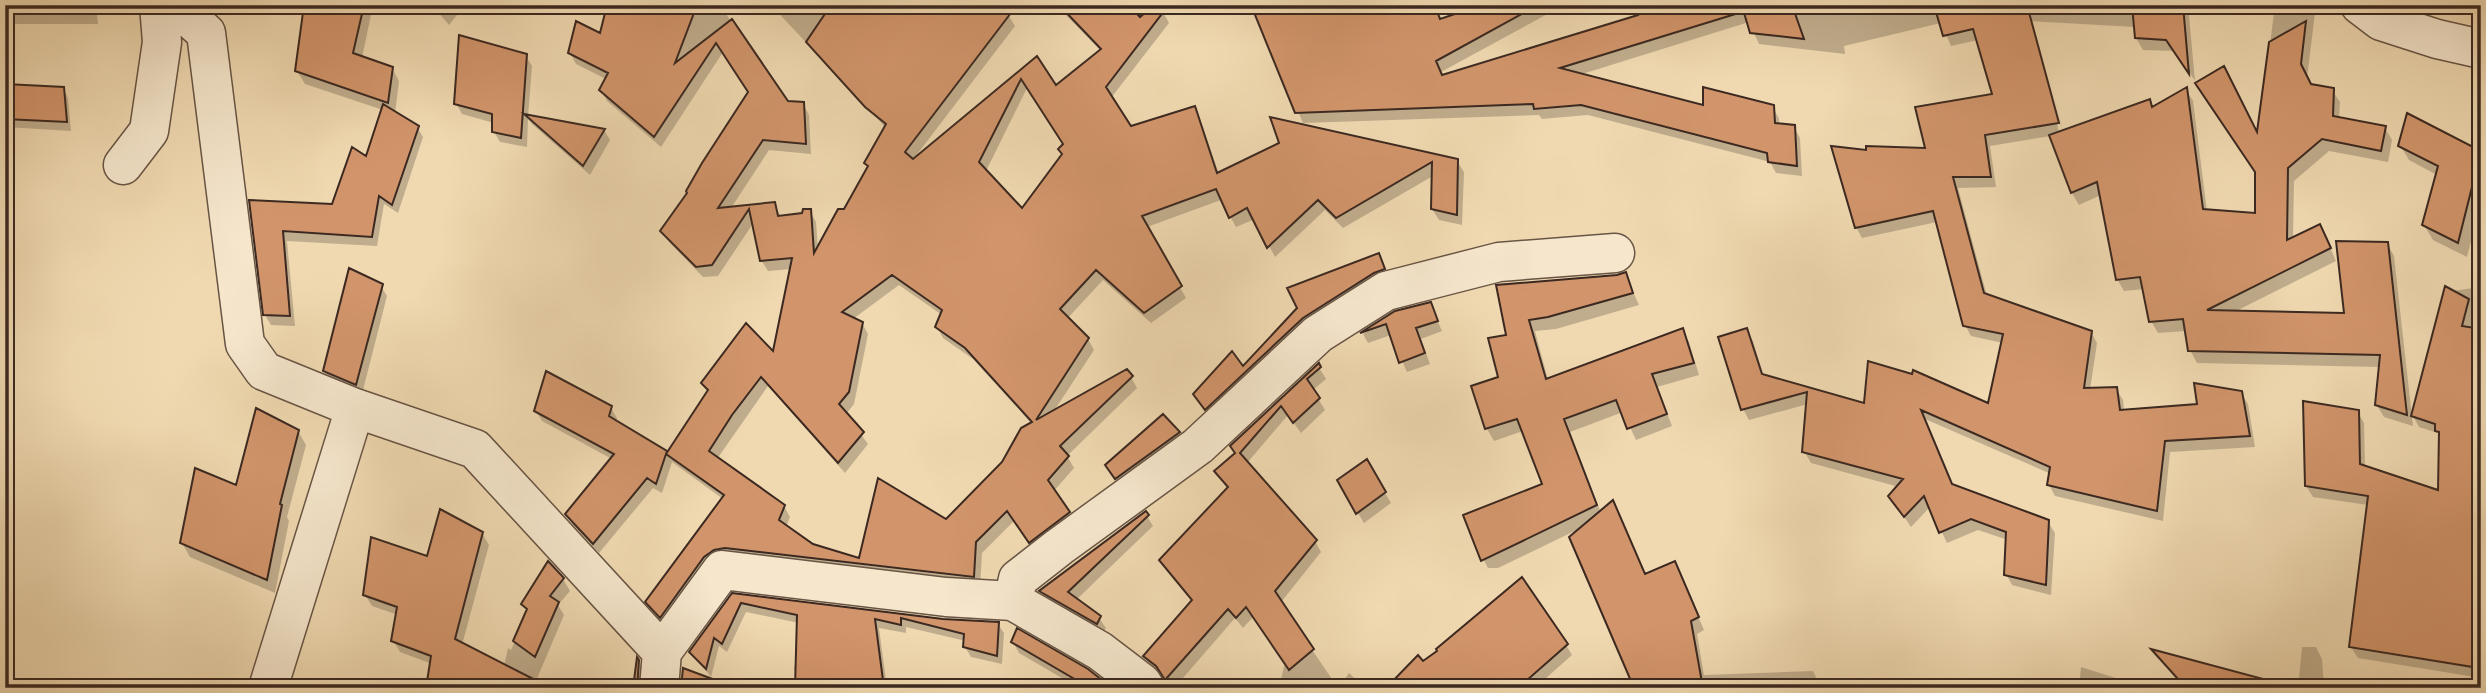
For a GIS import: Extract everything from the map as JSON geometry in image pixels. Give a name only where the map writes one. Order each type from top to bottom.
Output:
[{"type":"street","points":[[122,165],[149,131],[162,42],[159,5]]},
{"type":"street","points":[[175,5],[205,33],[245,344],[264,371],[355,408],[475,449],[661,670],[722,570],[946,597],[1013,601],[1100,650],[1145,688]]},
{"type":"street","points":[[2360,5],[2381,21],[2437,39],[2481,49]]},
{"type":"street","points":[[1013,601],[1018,579],[1198,446],[1318,334],[1386,292],[1500,262],[1615,253]]},
{"type":"street","points":[[268,688],[355,408]]},
{"type":"building","points":[[304,5],[364,5],[353,53],[393,67],[388,103],[295,71]]},
{"type":"building","points":[[607,5],[697,5],[675,63],[732,19],[788,101],[804,102],[806,144],[763,140],[718,208],[775,202],[778,216],[811,209],[814,253],[838,209],[844,209],[868,166],[864,163],[886,124],[865,107],[806,42],[831,5],[1017,5],[905,152],[913,159],[1037,56],[1056,85],[1101,49],[1059,5],[1129,5],[1140,17],[1154,5],[1158,5],[1164,11],[1106,87],[1131,126],[1195,106],[1217,173],[1279,143],[1270,117],[1458,159],[1457,215],[1431,209],[1432,162],[1336,218],[1318,200],[1267,248],[1247,208],[1229,218],[1216,189],[1142,216],[1182,286],[1144,313],[1096,270],[1060,309],[1089,338],[1036,420],[1127,369],[1133,376],[1060,446],[1069,456],[1048,480],[1070,512],[1029,543],[1007,511],[976,542],[974,577],[725,548],[714,550],[704,557],[660,618],[645,602],[724,495],[666,454],[708,390],[701,383],[746,323],[773,351],[792,258],[760,261],[749,209],[712,265],[696,267],[660,231],[687,193],[702,163],[748,92],[716,43],[654,137],[599,90],[608,73],[568,53],[576,21],[600,33]],"holes":[[[1021,79],[1063,144],[1058,149],[1062,154],[1022,208],[979,162]],[[892,275],[942,310],[935,327],[965,348],[1032,422],[1021,428],[1002,462],[946,519],[878,478],[859,558],[813,544],[779,520],[785,505],[709,451],[761,377],[838,463],[864,432],[839,404],[849,392],[863,322],[842,312]]]},
{"type":"building","points":[[1251,5],[1435,5],[1440,19],[1482,5],[1538,5],[1436,61],[1442,75],[1638,15],[1635,5],[1792,5],[1804,39],[1750,33],[1742,6],[1742,12],[1560,68],[1703,105],[1703,87],[1774,105],[1775,123],[1795,125],[1797,166],[1768,162],[1767,153],[1581,105],[1534,109],[1533,104],[1295,113]]},
{"type":"building","points":[[1934,5],[2027,5],[2059,123],[1985,135],[1991,177],[1953,177],[1984,293],[2092,331],[2084,388],[2117,387],[2120,410],[2197,404],[2194,383],[2242,391],[2250,436],[2165,441],[2157,511],[2047,485],[2050,467],[1921,410],[1952,484],[2049,520],[2046,585],[2004,575],[2006,532],[1971,519],[1939,533],[1924,496],[1904,517],[1888,496],[1903,479],[1802,452],[1807,392],[1741,410],[1718,337],[1747,328],[1762,374],[1864,403],[1868,361],[1912,374],[1913,370],[1988,403],[2003,334],[1963,326],[1933,211],[1855,228],[1831,146],[1866,150],[1866,146],[1925,148],[1915,107],[1992,94],[1973,29],[1943,36]]},
{"type":"building","points":[[2132,5],[2183,5],[2189,74],[2166,40],[2135,38]]},
{"type":"building","points":[[2306,21],[2301,64],[2311,84],[2334,88],[2333,116],[2386,126],[2381,151],[2322,139],[2288,168],[2287,240],[2320,224],[2331,248],[2207,310],[2344,313],[2336,241],[2388,242],[2407,415],[2375,405],[2380,355],[2188,351],[2183,319],[2149,322],[2140,277],[2116,280],[2097,182],[2071,193],[2049,135],[2150,99],[2152,107],[2187,87],[2203,209],[2255,213],[2255,172],[2195,83],[2224,66],[2257,132],[2269,42]]},
{"type":"building","points":[[459,35],[527,54],[521,138],[492,132],[492,114],[454,104]]},
{"type":"building","points":[[5,84],[64,87],[67,122],[5,119]]},
{"type":"building","points":[[383,104],[419,126],[392,205],[379,196],[372,237],[283,231],[290,316],[263,315],[249,200],[332,204],[352,147],[366,156]]},
{"type":"building","points":[[2407,113],[2481,151],[2458,243],[2422,225],[2438,166],[2398,146]]},
{"type":"building","points":[[524,114],[605,129],[583,166]]},
{"type":"building","points":[[1379,253],[1385,269],[1374,273],[1303,318],[1205,410],[1193,394],[1232,351],[1243,366],[1297,308],[1287,288]]},
{"type":"building","points":[[349,268],[383,284],[356,385],[323,371]]},
{"type":"building","points":[[1626,272],[1633,293],[1529,320],[1546,379],[1683,328],[1694,363],[1652,374],[1667,414],[1627,429],[1616,400],[1564,419],[1597,505],[1481,561],[1463,515],[1542,484],[1517,419],[1485,429],[1471,386],[1498,377],[1488,338],[1506,335],[1496,285]]},
{"type":"building","points":[[2445,286],[2469,299],[2462,326],[2481,329],[2479,668],[2349,647],[2368,496],[2305,486],[2303,401],[2359,410],[2360,464],[2438,490],[2439,432],[2435,431],[2435,424],[2411,416]]},
{"type":"building","points":[[1431,302],[1438,321],[1416,328],[1425,353],[1399,363],[1386,324],[1360,333],[1395,311]]},
{"type":"building","points":[[1319,363],[1321,367],[1307,379],[1320,398],[1293,423],[1281,406],[1240,453],[1317,540],[1275,591],[1314,649],[1289,670],[1246,607],[1236,618],[1228,609],[1165,680],[1156,666],[1143,656],[1192,600],[1159,560],[1228,487],[1214,471],[1235,453],[1230,446]]},
{"type":"building","points":[[546,371],[612,406],[609,416],[667,451],[656,484],[647,478],[593,544],[565,514],[614,454],[534,411]]},
{"type":"building","points":[[256,408],[299,430],[280,504],[282,505],[267,580],[180,543],[195,468],[236,485]]},
{"type":"building","points":[[1163,414],[1180,432],[1115,479],[1105,465]]},
{"type":"building","points":[[1367,459],[1386,492],[1356,514],[1337,480]]},
{"type":"building","points":[[1613,500],[1645,574],[1675,561],[1699,617],[1691,621],[1703,688],[1634,688],[1569,537]]},
{"type":"building","points":[[440,509],[483,532],[455,639],[551,688],[426,688],[431,656],[391,641],[397,607],[363,595],[371,537],[427,556]]},
{"type":"building","points":[[1146,511],[1149,515],[1068,592],[1101,616],[1097,624],[1039,591]]},
{"type":"building","points":[[548,561],[564,578],[550,596],[559,602],[535,657],[513,641],[527,609],[521,604]]},
{"type":"building","points":[[1522,577],[1568,644],[1518,688],[1386,688],[1418,655],[1423,661],[1437,651],[1436,649]]},
{"type":"building","points":[[732,593],[943,619],[999,622],[997,656],[963,647],[964,634],[901,618],[901,625],[875,619],[884,688],[795,688],[797,615],[741,603],[722,644],[714,638],[706,669],[689,652]]},
{"type":"building","points":[[1017,628],[1088,669],[1112,688],[1090,688],[1011,642]]},
{"type":"building","points":[[2151,649],[2263,679],[2262,688],[2186,688]]},
{"type":"building","points":[[637,657],[637,688],[633,688]]},
{"type":"building","points":[[683,668],[726,684],[726,688],[681,688]]}]
